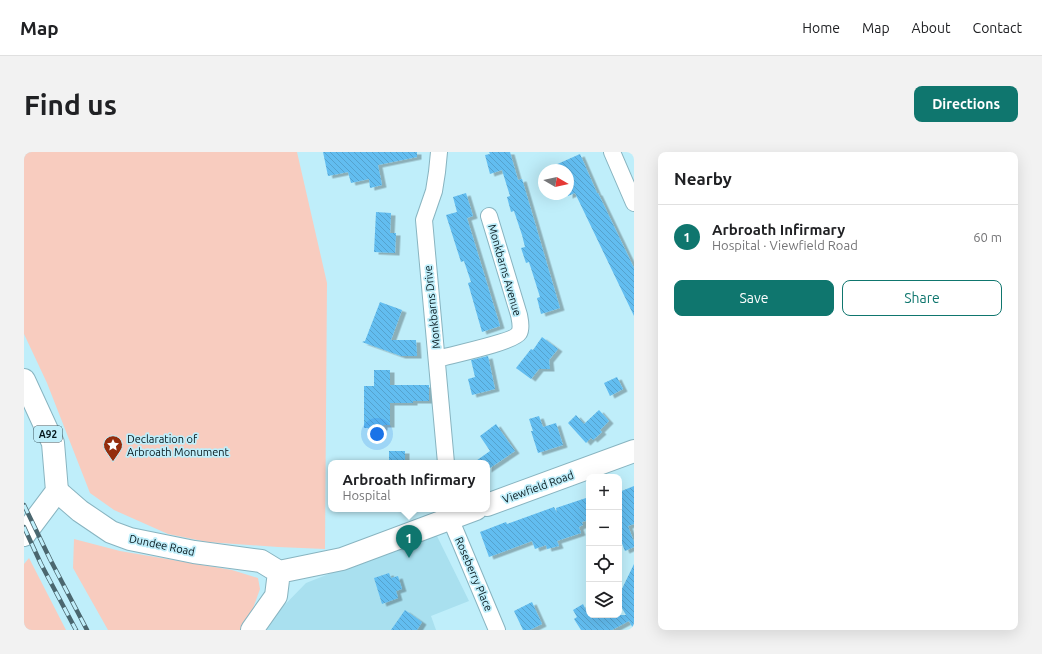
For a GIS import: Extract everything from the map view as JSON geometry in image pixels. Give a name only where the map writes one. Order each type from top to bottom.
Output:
[{"type":"main road","name":"A92","points":[[24,380],[52,443],[57,491]]},
{"type":"main road","name":"Viewfield Road","points":[[490,504],[634,451]]},
{"type":"main road","points":[[24,535],[57,491]]},
{"type":"main road","name":"Dundee Road","points":[[57,491],[80,511],[111,532],[130,539],[194,552],[261,561],[279,572]]},
{"type":"main road","points":[[252,630],[276,596],[279,572],[342,559],[450,514],[460,512]]},
{"type":"street","name":"Monkbarns Drive","points":[[439,152],[434,191],[424,220],[446,460]]},
{"type":"street","points":[[612,152],[634,202]]},
{"type":"street","name":"Monkbarns Avenue","points":[[437,359],[503,341],[514,337],[520,332],[521,324],[519,315],[489,216]]},
{"type":"street","name":"Roseberry Place","points":[[450,514],[497,630]]},
{"type":"shaded area","points":[[24,152],[297,152],[327,283],[325,549],[207,542],[168,534],[114,510],[90,493],[47,383],[24,334]]},
{"type":"shaded area","points":[[435,532],[469,601],[431,616],[436,630],[264,630],[270,620],[306,583]]},
{"type":"shaded area","points":[[74,539],[120,551],[232,570],[258,578],[260,589],[251,614],[241,630],[108,630],[73,568]]},
{"type":"shaded area","points":[[29,558],[66,630],[24,630],[24,564]]},
{"type":"building","points":[[323,152],[417,152],[417,157],[378,165],[382,185],[370,188],[369,179],[351,183],[348,172],[328,176]]},
{"type":"building","points":[[489,152],[510,152],[518,180],[522,179],[560,308],[541,314],[537,298],[540,297],[529,262],[526,263],[521,248],[525,247],[514,211],[511,212],[507,197],[510,196],[502,170],[490,174],[485,155],[490,154]]},
{"type":"building","points":[[580,154],[597,193],[634,268],[634,316],[574,193],[574,164],[558,164]]},
{"type":"building","points":[[466,193],[473,216],[467,218],[500,326],[482,332],[468,283],[471,282],[464,261],[461,262],[446,215],[457,212],[453,197]]},
{"type":"building","points":[[376,212],[391,213],[390,233],[396,233],[395,253],[374,252]]},
{"type":"building","points":[[380,302],[402,310],[391,340],[416,340],[417,356],[401,356],[362,342],[365,341]]},
{"type":"building","points":[[542,337],[558,349],[549,360],[550,369],[539,369],[531,379],[516,368],[531,349],[533,350]]},
{"type":"building","points":[[488,356],[495,389],[472,395],[468,379],[475,377],[471,360]]},
{"type":"building","points":[[374,370],[390,370],[390,385],[429,385],[429,401],[390,403],[390,425],[383,425],[383,428],[364,428],[364,386],[374,386]]},
{"type":"building","points":[[617,377],[623,389],[610,396],[604,383]]},
{"type":"building","points":[[599,410],[609,421],[600,430],[602,432],[593,440],[591,438],[586,443],[568,423],[576,415],[584,424]]},
{"type":"building","points":[[539,416],[543,427],[556,423],[563,445],[538,453],[529,419]]},
{"type":"building","points":[[496,424],[515,451],[490,468],[490,460],[477,460],[490,451],[480,436]]},
{"type":"building","points":[[389,451],[405,451],[405,460],[389,460]]},
{"type":"building","points":[[634,486],[634,524],[628,526],[634,542],[634,547],[625,551],[622,544],[622,491]]},
{"type":"building","points":[[586,498],[586,521],[582,522],[583,525],[579,527],[581,533],[557,541],[559,546],[547,549],[546,545],[535,549],[532,541],[489,557],[480,532],[554,507],[557,513],[556,508]]},
{"type":"building","points":[[634,564],[634,630],[629,621],[612,630],[581,630],[574,619],[577,617],[573,610],[583,604],[586,610],[586,618],[622,618],[622,615],[626,615],[622,608],[622,589]]},
{"type":"building","points":[[389,573],[391,578],[398,576],[402,589],[396,591],[398,598],[382,604],[374,578]]},
{"type":"building","points":[[532,602],[542,624],[530,630],[523,630],[514,611]]},
{"type":"building","points":[[405,610],[422,622],[417,630],[391,630]]},
{"type":"railway","points":[[24,505],[87,630]]},
{"type":"railway","points":[[24,527],[41,564],[76,630]]},
{"type":"place","name":"Declaration of Arbroath Monument","points":[[113,462]]},
{"type":"place","name":"Arbroath Infirmary","points":[[409,558]]}]
